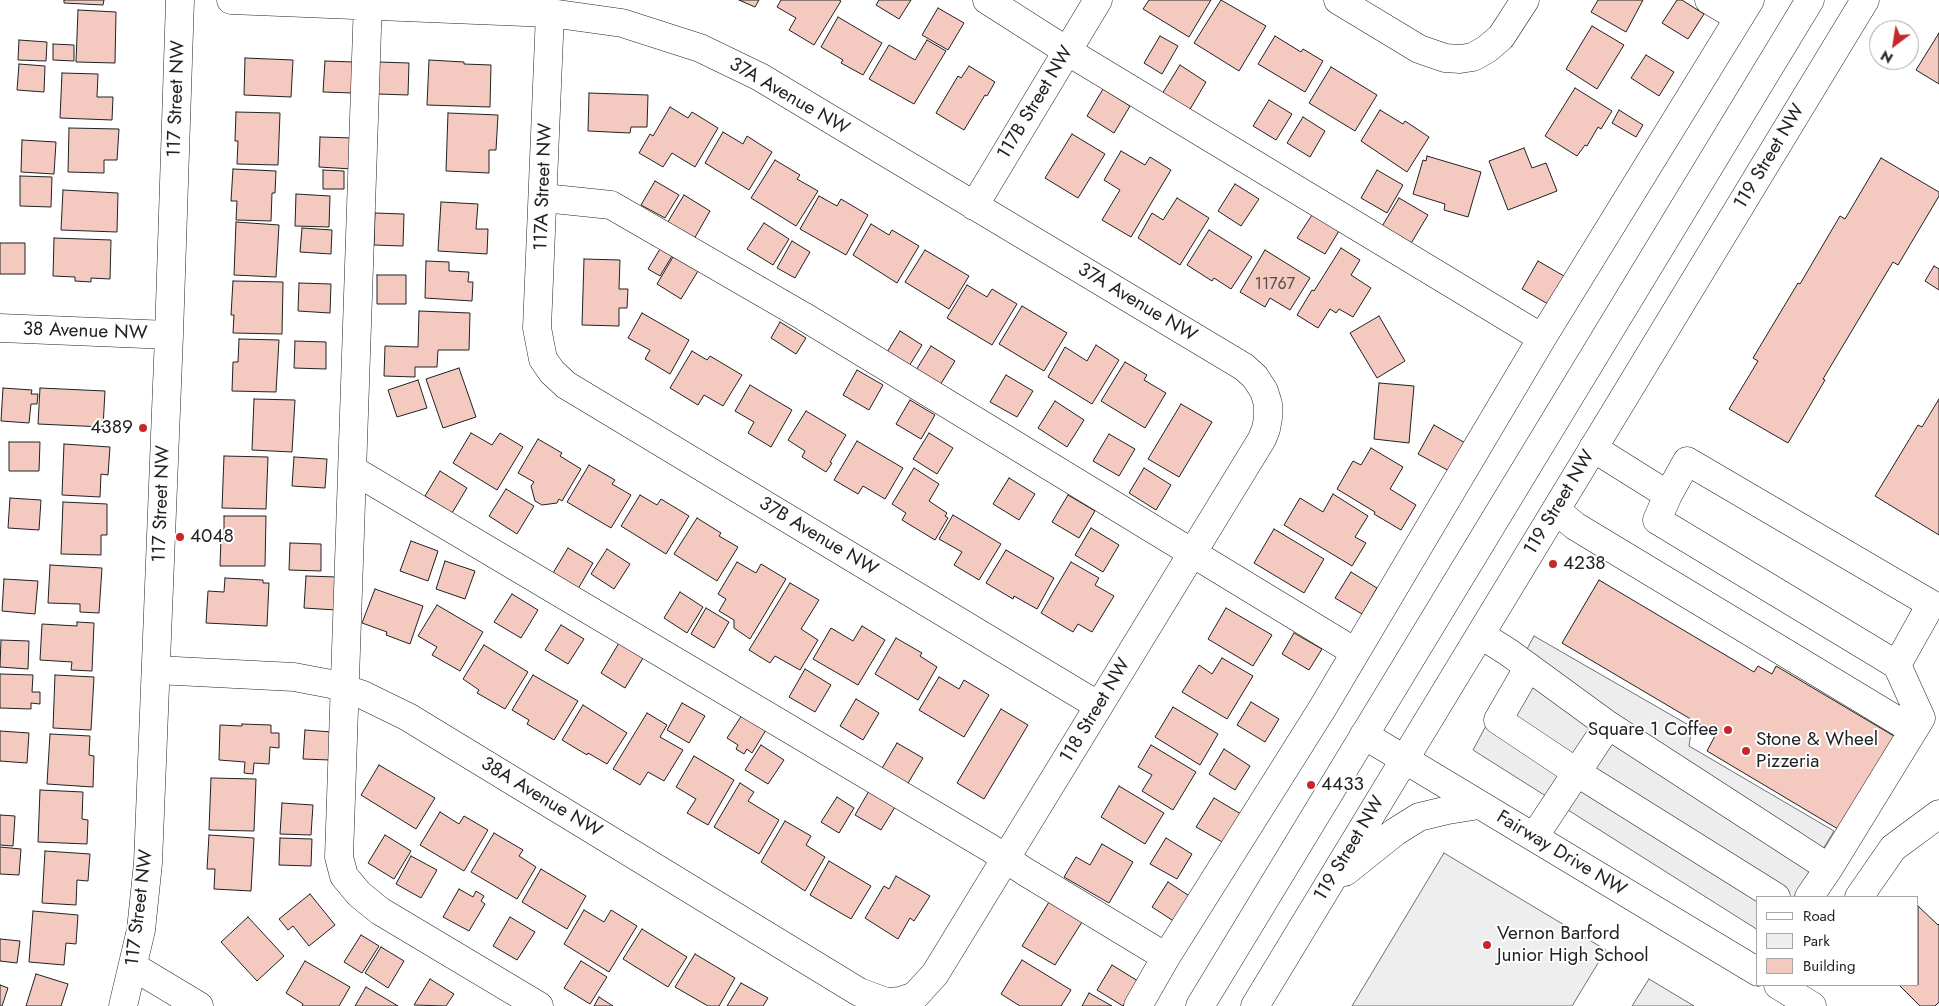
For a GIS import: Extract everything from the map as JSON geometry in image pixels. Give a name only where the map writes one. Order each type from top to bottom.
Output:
[{"type":"street","name":"117 Street NW","points":[[123,1006],[134,967],[146,894],[169,335],[180,0]]},
{"type":"street","name":"37A Avenue NW","points":[[231,0],[368,3],[550,13],[622,23],[700,48],[760,77],[1244,367],[1255,376],[1264,391],[1268,404]]},
{"type":"street","points":[[987,0],[1067,51],[1542,338]]},
{"type":"street","name":"117B Street NW","points":[[974,206],[1098,0]]},
{"type":"street","points":[[1338,0],[1419,49],[1445,58],[1460,59],[1473,57],[1488,49],[1501,37],[1525,0]]},
{"type":"street","points":[[1138,1006],[1166,957],[1322,709],[1542,338],[1744,9],[1709,0]]},
{"type":"street","points":[[1200,1006],[1810,0]]},
{"type":"street","name":"119 Street NW","points":[[1255,1006],[1865,0]]},
{"type":"street","points":[[368,3],[339,857],[344,876],[359,894],[380,911],[539,1006]]},
{"type":"street","name":"117A Street NW","points":[[543,359],[537,328],[544,198],[550,13]]},
{"type":"street","points":[[544,198],[611,205],[803,316],[1355,652]]},
{"type":"street","name":"38 Avenue NW","points":[[0,328],[169,335]]},
{"type":"street","name":"37B Avenue NW","points":[[543,359],[552,372],[566,385],[1099,706]]},
{"type":"street","name":"118 Street NW","points":[[901,1001],[915,996],[935,974],[1262,439],[1267,424],[1268,404]]},
{"type":"street","points":[[1593,448],[1668,495]]},
{"type":"street","points":[[1810,896],[1829,868],[1921,718],[1897,665],[1657,520],[1668,495],[1687,461],[1930,604],[1897,665]]},
{"type":"street","points":[[353,470],[1005,858],[1166,957]]},
{"type":"street","points":[[1556,510],[1575,526],[1913,730]]},
{"type":"street","points":[[1481,635],[1508,652],[1608,725],[1829,868]]},
{"type":"street","points":[[1528,668],[1498,720],[1576,772],[1774,896]]},
{"type":"street","name":"38A Avenue NW","points":[[156,670],[271,675],[318,681],[345,688],[408,717],[859,992],[886,1002],[901,1001]]},
{"type":"street","points":[[1534,837],[1608,725]]},
{"type":"street","name":"Fairway Drive NW","points":[[1364,735],[1756,971]]},
{"type":"street","points":[[1330,884],[1394,832],[1419,818],[1448,810],[1479,805]]},
{"type":"street","points":[[1859,896],[1893,848],[1939,814]]},
{"type":"street","points":[[134,967],[199,1006]]},
{"type":"green space","points":[[1444,853],[1606,950],[1572,1006],[1352,1006]]},
{"type":"green space","points":[[1649,979],[1694,1006],[1632,1006]]},
{"type":"shaded area","points":[[1534,636],[1692,727],[1689,746],[1834,831],[1795,896],[1756,896],[1756,929],[1473,750]]},
{"type":"building","points":[[64,0],[104,0],[103,5],[64,3]]},
{"type":"building","points":[[739,0],[759,0],[755,7]]},
{"type":"building","points":[[781,0],[841,1],[814,45],[789,30],[796,18],[777,7]]},
{"type":"building","points":[[879,0],[911,0],[899,19],[876,5]]},
{"type":"building","points":[[1149,0],[1211,0],[1189,37],[1143,9]]},
{"type":"building","points":[[1221,0],[1266,26],[1239,71],[1194,43]]},
{"type":"building","points":[[1598,0],[1643,0],[1626,32],[1591,12]]},
{"type":"building","points":[[1677,0],[1682,0],[1704,14],[1688,39],[1662,23]]},
{"type":"building","points":[[938,8],[964,23],[948,50],[922,35]]},
{"type":"building","points":[[78,10],[116,12],[115,63],[76,62]]},
{"type":"building","points":[[838,17],[882,43],[863,75],[841,63],[843,60],[821,47]]},
{"type":"building","points":[[1592,26],[1624,45],[1597,89],[1566,69]]},
{"type":"building","points":[[1939,33],[1939,84],[1916,70],[1919,70],[1919,65]]},
{"type":"building","points":[[1160,36],[1178,46],[1162,74],[1144,63]]},
{"type":"building","points":[[1275,36],[1301,52],[1303,49],[1323,61],[1305,92],[1258,64]]},
{"type":"building","points":[[19,40],[47,42],[46,61],[18,60]]},
{"type":"building","points":[[927,40],[946,51],[914,104],[869,79],[889,45],[915,60]]},
{"type":"building","points":[[53,44],[74,45],[74,61],[53,60]]},
{"type":"building","points":[[1646,55],[1674,72],[1659,96],[1631,78]]},
{"type":"building","points":[[245,58],[293,60],[291,97],[244,95]]},
{"type":"building","points":[[429,60],[491,65],[490,107],[427,105]]},
{"type":"building","points":[[325,61],[354,62],[353,93],[323,92]]},
{"type":"building","points":[[379,62],[409,63],[408,95],[378,94]]},
{"type":"building","points":[[19,64],[45,66],[44,92],[17,90]]},
{"type":"building","points":[[1180,65],[1206,82],[1189,111],[1162,94]]},
{"type":"building","points":[[969,66],[995,82],[964,130],[936,113],[958,76],[961,78]]},
{"type":"building","points":[[1331,67],[1377,95],[1355,131],[1309,103]]},
{"type":"building","points":[[62,73],[98,74],[97,97],[113,97],[112,120],[60,118]]},
{"type":"building","points":[[1575,88],[1612,111],[1601,129],[1598,127],[1587,146],[1585,145],[1577,156],[1545,136]]},
{"type":"building","points":[[1103,89],[1130,106],[1114,133],[1087,116]]},
{"type":"building","points":[[589,93],[648,95],[647,127],[631,127],[630,133],[588,131]]},
{"type":"building","points":[[1269,100],[1292,114],[1276,140],[1253,126]]},
{"type":"building","points":[[670,107],[688,118],[692,112],[718,128],[695,167],[672,153],[663,167],[639,153],[650,134],[653,136]]},
{"type":"building","points":[[1380,110],[1403,124],[1405,121],[1429,137],[1407,172],[1361,141]]},
{"type":"building","points":[[1619,110],[1643,125],[1636,137],[1612,123]]},
{"type":"building","points":[[236,112],[280,113],[278,165],[237,164],[238,141],[235,141]]},
{"type":"building","points":[[448,113],[498,115],[496,150],[489,150],[489,173],[446,171]]},
{"type":"building","points":[[1303,117],[1325,131],[1310,157],[1287,143]]},
{"type":"building","points":[[69,128],[119,129],[117,160],[104,160],[104,173],[68,172]]},
{"type":"building","points":[[723,132],[743,144],[747,136],[772,152],[749,190],[705,163]]},
{"type":"building","points":[[1072,134],[1105,154],[1078,198],[1045,178]]},
{"type":"building","points":[[320,137],[353,138],[352,169],[319,167]]},
{"type":"building","points":[[22,140],[56,142],[54,174],[21,172]]},
{"type":"building","points":[[1524,148],[1532,168],[1546,163],[1557,191],[1508,210],[1489,161]]},
{"type":"building","points":[[1121,151],[1145,165],[1150,157],[1171,170],[1131,237],[1102,220],[1120,190],[1104,180]]},
{"type":"building","points":[[1427,156],[1481,172],[1468,217],[1444,210],[1445,204],[1413,194],[1423,160],[1426,161]]},
{"type":"building","points":[[1881,158],[1939,192],[1939,196],[1898,265],[1893,262],[1823,379],[1825,380],[1788,443],[1729,409],[1758,361],[1753,358],[1798,283],[1800,284],[1840,216],[1845,219]]},
{"type":"building","points":[[775,160],[800,175],[797,179],[818,191],[796,226],[751,198]]},
{"type":"building","points":[[233,169],[276,171],[275,193],[272,193],[271,221],[236,220],[237,201],[231,201]]},
{"type":"building","points":[[323,170],[344,171],[344,189],[323,189]]},
{"type":"building","points":[[1377,170],[1403,185],[1387,213],[1361,198]]},
{"type":"building","points":[[20,176],[52,177],[51,207],[20,206]]},
{"type":"building","points":[[655,181],[679,195],[665,218],[641,205]]},
{"type":"building","points":[[1235,184],[1259,199],[1241,226],[1218,211]]},
{"type":"building","points":[[63,190],[118,193],[117,232],[61,230]]},
{"type":"building","points":[[296,194],[330,196],[329,227],[295,226]]},
{"type":"building","points":[[684,195],[710,211],[693,241],[666,225]]},
{"type":"building","points":[[819,196],[837,206],[841,199],[868,215],[846,255],[800,229]]},
{"type":"building","points":[[1177,198],[1209,218],[1180,265],[1138,238],[1152,213],[1163,220]]},
{"type":"building","points":[[1399,198],[1428,215],[1410,245],[1381,228]]},
{"type":"building","points":[[441,202],[478,204],[476,229],[488,229],[487,254],[438,251]]},
{"type":"building","points":[[375,213],[404,214],[403,246],[374,245]]},
{"type":"building","points":[[1312,215],[1339,231],[1325,254],[1297,238]]},
{"type":"building","points":[[236,222],[279,225],[276,277],[234,275]]},
{"type":"building","points":[[764,223],[789,239],[773,265],[747,249]]},
{"type":"building","points":[[871,224],[889,235],[892,230],[919,246],[897,283],[853,255]]},
{"type":"building","points":[[302,228],[332,230],[331,254],[300,252]]},
{"type":"building","points":[[1209,230],[1252,257],[1231,289],[1214,278],[1212,281],[1187,265]]},
{"type":"building","points":[[54,238],[111,240],[110,279],[91,278],[91,282],[75,281],[75,277],[53,276]]},
{"type":"building","points":[[792,241],[810,252],[795,278],[777,268]]},
{"type":"building","points":[[0,243],[25,243],[25,274],[0,274]]},
{"type":"building","points":[[1341,248],[1360,260],[1351,275],[1371,288],[1353,317],[1339,309],[1336,313],[1330,309],[1318,328],[1297,315]]},
{"type":"building","points":[[660,249],[672,256],[660,276],[648,269]]},
{"type":"building","points":[[925,250],[969,276],[949,309],[905,282]]},
{"type":"building","points":[[1265,250],[1310,278],[1290,310],[1270,298],[1265,307],[1240,292]]},
{"type":"building","points":[[673,257],[698,271],[681,299],[657,284]]},
{"type":"building","points":[[584,259],[620,260],[619,289],[628,289],[627,308],[619,308],[619,326],[582,325]]},
{"type":"building","points":[[426,261],[449,262],[449,271],[469,272],[468,282],[473,282],[472,301],[425,298]]},
{"type":"building","points":[[1538,261],[1564,276],[1548,304],[1522,289]]},
{"type":"building","points":[[1934,266],[1939,269],[1939,290],[1925,281]]},
{"type":"building","points":[[377,275],[406,275],[406,304],[377,304]]},
{"type":"building","points":[[233,281],[283,282],[282,334],[233,333],[234,315],[231,315]]},
{"type":"building","points":[[299,283],[331,284],[330,313],[298,311]]},
{"type":"building","points":[[967,285],[987,297],[992,289],[1017,304],[992,345],[947,318]]},
{"type":"building","points":[[1022,306],[1067,333],[1044,371],[999,344]]},
{"type":"building","points":[[419,311],[470,313],[469,350],[438,350],[437,367],[415,367],[415,377],[384,376],[385,346],[418,347]]},
{"type":"building","points":[[642,313],[689,340],[670,374],[645,359],[650,350],[628,338]]},
{"type":"building","points":[[1379,316],[1405,361],[1377,378],[1350,333]]},
{"type":"building","points":[[780,322],[806,338],[796,354],[771,338]]},
{"type":"building","points":[[900,331],[922,345],[906,371],[884,357]]},
{"type":"building","points":[[239,339],[279,340],[276,392],[232,391],[233,362],[238,362]]},
{"type":"building","points":[[295,341],[326,342],[326,369],[294,368]]},
{"type":"building","points":[[1096,345],[1119,360],[1092,404],[1048,377],[1065,347],[1087,361]]},
{"type":"building","points":[[931,346],[955,361],[937,390],[913,375]]},
{"type":"building","points":[[692,351],[707,360],[710,356],[742,375],[723,406],[704,395],[698,405],[670,388]]},
{"type":"building","points":[[1125,362],[1147,375],[1144,380],[1166,393],[1145,428],[1101,401]]},
{"type":"building","points":[[459,368],[476,417],[443,428],[426,379]]},
{"type":"building","points":[[857,370],[883,385],[869,410],[843,395]]},
{"type":"building","points":[[1006,375],[1033,391],[1017,417],[990,402]]},
{"type":"building","points":[[418,380],[427,408],[397,417],[388,390]]},
{"type":"building","points":[[1379,383],[1414,386],[1409,443],[1374,439]]},
{"type":"building","points":[[750,385],[792,410],[771,447],[748,433],[754,422],[735,411]]},
{"type":"building","points":[[3,388],[32,390],[31,394],[38,394],[37,404],[31,404],[29,423],[1,421]]},
{"type":"building","points":[[40,388],[105,391],[103,427],[38,424]]},
{"type":"building","points":[[254,399],[295,400],[292,452],[252,450]]},
{"type":"building","points":[[1939,399],[1939,535],[1875,496],[1918,425],[1922,427]]},
{"type":"building","points":[[910,400],[935,415],[921,439],[896,424]]},
{"type":"building","points":[[1055,401],[1084,420],[1067,447],[1038,428]]},
{"type":"building","points":[[1181,404],[1212,422],[1179,477],[1148,459]]},
{"type":"building","points":[[806,411],[846,435],[826,472],[802,457],[805,451],[788,440]]},
{"type":"building","points":[[1434,425],[1467,444],[1451,472],[1418,454]]},
{"type":"building","points":[[471,433],[492,445],[500,433],[523,447],[497,490],[453,463]]},
{"type":"building","points":[[929,433],[953,448],[937,474],[913,459]]},
{"type":"building","points":[[1109,434],[1135,449],[1119,476],[1093,461]]},
{"type":"building","points":[[538,439],[562,453],[560,456],[581,469],[562,501],[559,499],[557,503],[542,505],[535,501],[531,486],[534,482],[518,473]]},
{"type":"building","points":[[857,441],[903,468],[885,499],[863,486],[858,494],[834,480]]},
{"type":"building","points":[[9,442],[40,442],[39,471],[9,471]]},
{"type":"building","points":[[64,444],[110,447],[108,475],[101,474],[100,497],[62,495]]},
{"type":"building","points":[[1371,448],[1403,467],[1390,489],[1416,505],[1401,530],[1337,489],[1353,461],[1361,465]]},
{"type":"building","points":[[224,456],[268,457],[266,509],[222,508]]},
{"type":"building","points":[[294,457],[327,459],[325,488],[292,486]]},
{"type":"building","points":[[589,465],[615,480],[612,484],[631,495],[611,528],[567,502]]},
{"type":"building","points":[[914,468],[939,484],[929,501],[947,513],[945,516],[948,518],[935,540],[902,520],[906,513],[892,504]]},
{"type":"building","points":[[1144,468],[1171,485],[1156,510],[1129,493]]},
{"type":"building","points":[[440,471],[467,488],[452,513],[425,496]]},
{"type":"building","points":[[1009,478],[1035,494],[1019,520],[993,504]]},
{"type":"building","points":[[506,489],[534,506],[517,534],[489,516]]},
{"type":"building","points":[[1333,494],[1368,516],[1355,537],[1366,543],[1352,566],[1284,525],[1300,498],[1323,512]]},
{"type":"building","points":[[640,495],[657,505],[661,499],[689,516],[666,554],[621,526]]},
{"type":"building","points":[[1068,495],[1095,511],[1079,538],[1052,522]]},
{"type":"building","points":[[10,498],[41,500],[39,530],[8,528]]},
{"type":"building","points":[[63,502],[107,504],[107,535],[101,535],[101,555],[61,554]]},
{"type":"building","points":[[953,515],[1001,544],[979,580],[954,565],[962,552],[939,539]]},
{"type":"building","points":[[224,516],[266,516],[265,566],[220,566],[221,537],[224,537]]},
{"type":"building","points":[[697,518],[721,533],[719,536],[738,547],[717,581],[674,554]]},
{"type":"building","points":[[1091,528],[1119,545],[1103,572],[1075,555]]},
{"type":"building","points":[[1274,529],[1324,559],[1304,593],[1254,563]]},
{"type":"building","points":[[411,541],[438,551],[428,581],[400,571]]},
{"type":"building","points":[[290,543],[321,544],[321,571],[289,570]]},
{"type":"building","points":[[568,548],[593,563],[578,589],[553,573]]},
{"type":"building","points":[[607,549],[630,564],[614,589],[591,574]]},
{"type":"building","points":[[1006,550],[1054,578],[1037,609],[1014,596],[1013,599],[986,583]]},
{"type":"building","points":[[445,561],[475,571],[465,599],[436,589]]},
{"type":"building","points":[[737,562],[756,573],[761,564],[786,579],[750,639],[734,628],[734,620],[719,611],[726,599],[718,594]]},
{"type":"building","points":[[1071,562],[1099,578],[1095,585],[1114,596],[1092,632],[1078,624],[1073,632],[1041,613]]},
{"type":"building","points":[[50,565],[102,568],[99,613],[80,612],[80,604],[48,603]]},
{"type":"building","points":[[1351,572],[1377,588],[1362,614],[1335,598]]},
{"type":"building","points":[[306,576],[337,577],[336,610],[304,608]]},
{"type":"building","points":[[225,578],[263,580],[263,583],[269,583],[267,626],[206,623],[208,591],[224,592]]},
{"type":"building","points":[[4,579],[38,581],[35,614],[2,611]]},
{"type":"building","points":[[1599,580],[1754,672],[1758,666],[1772,674],[1776,666],[1899,739],[1843,832],[1707,751],[1716,734],[1562,643]]},
{"type":"building","points":[[790,583],[819,600],[801,629],[818,640],[800,670],[775,656],[770,663],[749,650]]},
{"type":"building","points":[[375,589],[423,606],[410,644],[386,635],[387,632],[362,623]]},
{"type":"building","points":[[680,592],[703,607],[687,633],[664,618]]},
{"type":"building","points":[[512,594],[538,610],[521,638],[494,622]]},
{"type":"building","points":[[437,605],[483,632],[460,671],[432,655],[437,647],[418,636]]},
{"type":"building","points":[[706,608],[729,622],[714,648],[691,634]]},
{"type":"building","points":[[1226,608],[1272,635],[1253,666],[1208,639]]},
{"type":"building","points":[[77,622],[94,623],[92,671],[71,670],[72,662],[40,660],[42,624],[77,626]]},
{"type":"building","points":[[561,625],[584,639],[568,664],[545,650]]},
{"type":"building","points":[[862,626],[885,640],[858,685],[813,659],[831,628],[853,641]]},
{"type":"building","points":[[1294,633],[1322,649],[1309,670],[1282,654]]},
{"type":"building","points":[[896,638],[922,653],[920,656],[937,667],[918,700],[875,674]]},
{"type":"building","points":[[1,640],[29,641],[28,669],[0,667]]},
{"type":"building","points":[[619,643],[643,658],[625,688],[601,673]]},
{"type":"building","points":[[484,645],[528,672],[505,709],[477,693],[479,690],[463,679]]},
{"type":"building","points":[[1222,658],[1253,676],[1227,719],[1182,692],[1199,665],[1212,674]]},
{"type":"building","points":[[805,669],[831,685],[815,712],[789,697]]},
{"type":"building","points":[[0,674],[33,675],[32,692],[40,692],[40,704],[31,703],[31,709],[0,708]]},
{"type":"building","points":[[55,675],[94,677],[91,730],[53,728]]},
{"type":"building","points":[[533,675],[578,701],[554,740],[527,724],[529,720],[512,710]]},
{"type":"building","points":[[939,677],[959,689],[964,680],[989,695],[964,737],[919,710]]},
{"type":"building","points":[[856,699],[879,713],[863,740],[840,726]]},
{"type":"building","points":[[1251,702],[1279,719],[1265,742],[1237,725]]},
{"type":"building","points":[[682,703],[705,716],[689,743],[667,730]]},
{"type":"building","points":[[583,705],[627,733],[607,764],[562,740]]},
{"type":"building","points":[[1173,707],[1218,734],[1200,765],[1155,737]]},
{"type":"building","points":[[1001,709],[1028,725],[984,799],[957,783]]},
{"type":"building","points":[[647,713],[667,725],[660,737],[683,750],[664,781],[648,772],[640,785],[613,769]]},
{"type":"building","points":[[742,715],[766,730],[752,753],[747,749],[744,754],[736,749],[738,745],[727,738]]},
{"type":"building","points":[[242,724],[271,725],[271,733],[279,733],[279,748],[270,747],[269,764],[254,763],[253,774],[244,773],[245,762],[219,760],[220,725],[242,726]]},
{"type":"building","points":[[305,730],[332,732],[330,760],[303,759]]},
{"type":"building","points":[[0,731],[29,733],[27,763],[0,761]]},
{"type":"building","points":[[50,734],[90,736],[89,755],[94,756],[93,787],[47,784]]},
{"type":"building","points":[[897,743],[923,758],[907,785],[881,770]]},
{"type":"building","points":[[761,745],[784,760],[768,784],[745,770]]},
{"type":"building","points":[[1151,745],[1196,772],[1173,810],[1142,791],[1152,775],[1138,767]]},
{"type":"building","points":[[1224,749],[1250,766],[1235,790],[1209,774]]},
{"type":"building","points":[[694,756],[734,780],[708,825],[687,813],[696,799],[676,787]]},
{"type":"building","points":[[379,765],[435,798],[416,829],[361,795]]},
{"type":"building","points":[[211,778],[256,779],[254,831],[209,830]]},
{"type":"building","points":[[740,783],[754,792],[748,801],[779,820],[759,854],[714,827]]},
{"type":"building","points":[[1119,786],[1164,813],[1145,844],[1101,817]]},
{"type":"building","points":[[40,790],[83,792],[82,819],[88,820],[87,844],[38,842]]},
{"type":"building","points":[[869,791],[895,807],[881,830],[855,815]]},
{"type":"building","points":[[837,797],[854,808],[839,833],[821,822]]},
{"type":"building","points":[[1214,798],[1241,814],[1224,843],[1196,827]]},
{"type":"building","points":[[282,803],[313,805],[311,835],[280,834]]},
{"type":"building","points":[[440,812],[459,824],[464,816],[488,830],[464,871],[420,845]]},
{"type":"building","points":[[0,815],[15,816],[13,846],[0,845]]},
{"type":"building","points":[[785,821],[811,836],[806,845],[825,857],[805,891],[761,862]]},
{"type":"building","points":[[494,833],[523,850],[519,856],[536,867],[517,899],[471,872]]},
{"type":"building","points":[[209,835],[254,838],[251,891],[214,889],[215,869],[207,869]]},
{"type":"building","points":[[385,835],[411,851],[394,879],[368,863]]},
{"type":"building","points":[[280,838],[312,839],[311,866],[279,865]]},
{"type":"building","points":[[1166,838],[1192,854],[1177,879],[1150,864]]},
{"type":"building","points":[[1102,844],[1133,862],[1109,903],[1064,877],[1076,857],[1090,865]]},
{"type":"building","points":[[0,847],[21,849],[19,875],[0,874]]},
{"type":"building","points":[[45,851],[90,854],[88,881],[77,880],[76,905],[42,903]]},
{"type":"building","points":[[411,856],[437,870],[421,898],[396,884]]},
{"type":"building","points":[[829,861],[871,886],[851,919],[810,895]]},
{"type":"building","points":[[541,869],[586,896],[567,929],[522,902]]},
{"type":"building","points":[[896,876],[930,896],[914,921],[910,918],[898,939],[865,918],[884,886],[889,889]]},
{"type":"building","points":[[1168,882],[1191,897],[1175,922],[1152,907]]},
{"type":"building","points":[[459,889],[473,897],[476,891],[484,896],[481,901],[485,904],[469,931],[443,917]]},
{"type":"building","points":[[310,894],[335,925],[309,946],[293,926],[288,930],[279,919]]},
{"type":"building","points":[[1049,902],[1082,922],[1055,965],[1022,946]]},
{"type":"building","points":[[1919,907],[1939,924],[1939,1002],[1935,1006],[1920,1006],[1900,986],[1919,986]]},
{"type":"building","points":[[584,910],[604,922],[611,910],[637,926],[609,972],[564,944]]},
{"type":"building","points":[[33,911],[78,915],[76,944],[66,943],[64,965],[29,962]]},
{"type":"building","points":[[248,917],[284,956],[257,981],[221,942]]},
{"type":"building","points":[[510,917],[535,932],[517,960],[493,946]]},
{"type":"building","points":[[642,929],[687,957],[668,987],[623,959]]},
{"type":"building","points":[[361,935],[379,946],[362,973],[344,962]]},
{"type":"building","points":[[0,939],[20,941],[17,963],[0,961]]},
{"type":"building","points":[[381,947],[404,961],[388,988],[365,973]]},
{"type":"building","points":[[695,954],[735,978],[719,1006],[708,1006],[675,987]]},
{"type":"building","points":[[1022,960],[1071,990],[1061,1006],[1020,1006],[1001,994]]},
{"type":"building","points":[[305,961],[350,987],[339,1006],[302,1006],[303,1004],[286,993]]},
{"type":"building","points":[[581,961],[607,977],[590,1004],[564,988]]},
{"type":"building","points":[[1112,965],[1138,981],[1123,1006],[1097,990]]},
{"type":"building","points":[[36,974],[68,984],[61,1006],[26,1006]]},
{"type":"building","points":[[430,979],[454,994],[446,1006],[414,1005]]},
{"type":"building","points":[[741,983],[768,998],[763,1006],[727,1006]]},
{"type":"building","points":[[0,985],[8,988],[2,1006],[0,1006]]},
{"type":"building","points":[[366,987],[398,1006],[355,1006]]},
{"type":"building","points":[[1089,993],[1112,1006],[1082,1006]]},
{"type":"building","points":[[599,997],[613,1006],[594,1006]]},
{"type":"place","name":"4389","points":[[143,428]]},
{"type":"place","name":"4048","points":[[180,537]]},
{"type":"place","name":"4238","points":[[1553,564]]},
{"type":"place","name":"Square 1 Coffee","points":[[1728,730]]},
{"type":"place","name":"Stone & Wheel Pizzeria","points":[[1746,751]]},
{"type":"place","name":"4433","points":[[1311,785]]},
{"type":"place","name":"Vernon Barford Junior High School","points":[[1487,945]]}]
